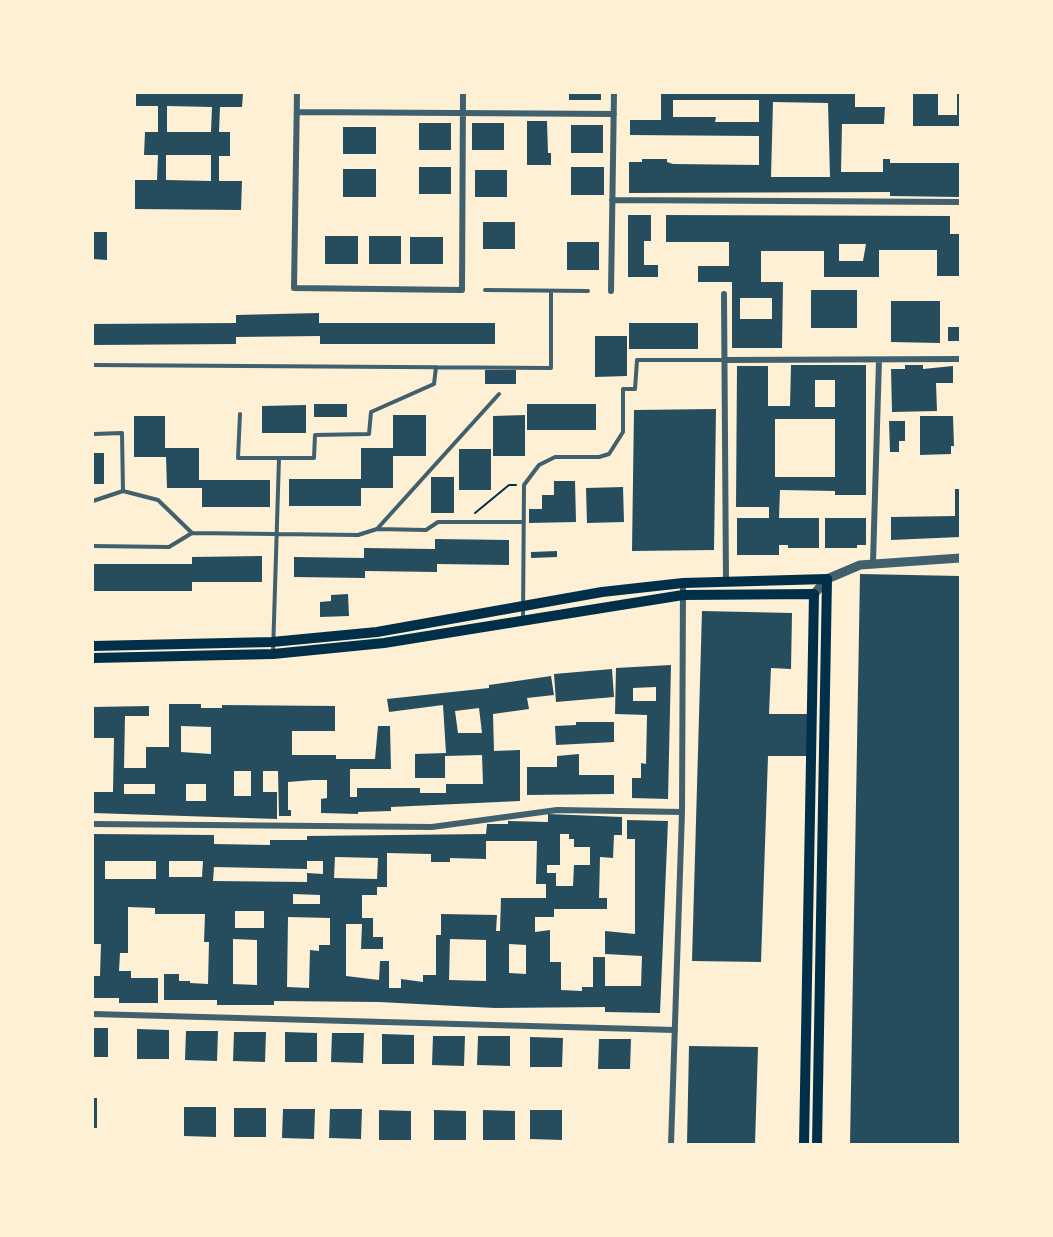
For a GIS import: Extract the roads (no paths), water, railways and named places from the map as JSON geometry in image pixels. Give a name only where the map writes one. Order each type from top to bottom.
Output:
[{"type":"main road","points":[[93,646],[272,642],[377,632],[602,592],[683,583],[827,579],[817,1144]]},
{"type":"main road","points":[[93,658],[273,654],[384,643],[683,595],[814,594],[804,1144]]},
{"type":"street","points":[[297,93],[294,288],[462,290],[463,93]]},
{"type":"street","points":[[611,291],[614,93]]},
{"type":"street","points":[[297,112],[614,114]]},
{"type":"street","points":[[612,200],[960,202]]},
{"type":"street","points":[[724,294],[726,582]]},
{"type":"street","points":[[724,360],[960,359]]},
{"type":"street","points":[[873,562],[879,360]]},
{"type":"street","points":[[814,594],[827,579],[860,565],[873,562],[960,558]]},
{"type":"street","points":[[671,1144],[682,812],[683,583]]},
{"type":"street","points":[[93,824],[432,827],[557,810],[682,812]]},
{"type":"street","points":[[93,1014],[675,1030]]},
{"type":"lane","points":[[485,290],[588,291]]},
{"type":"lane","points":[[93,365],[551,368],[550,291]]},
{"type":"lane","points":[[523,620],[524,484],[547,458],[599,457],[609,454],[623,432],[623,389],[634,389],[637,360],[724,360]]},
{"type":"lane","points":[[240,414],[238,458],[314,458],[315,435],[369,435],[371,412],[434,384],[436,368]]},
{"type":"lane","points":[[377,529],[499,394]]},
{"type":"lane","points":[[93,434],[123,433],[123,492]]},
{"type":"lane","points":[[273,654],[279,458]]},
{"type":"lane","points":[[93,501],[123,492],[158,500],[192,533]]},
{"type":"lane","points":[[93,546],[169,547],[192,533],[358,535],[377,529],[426,530],[438,522],[524,522]]}]
